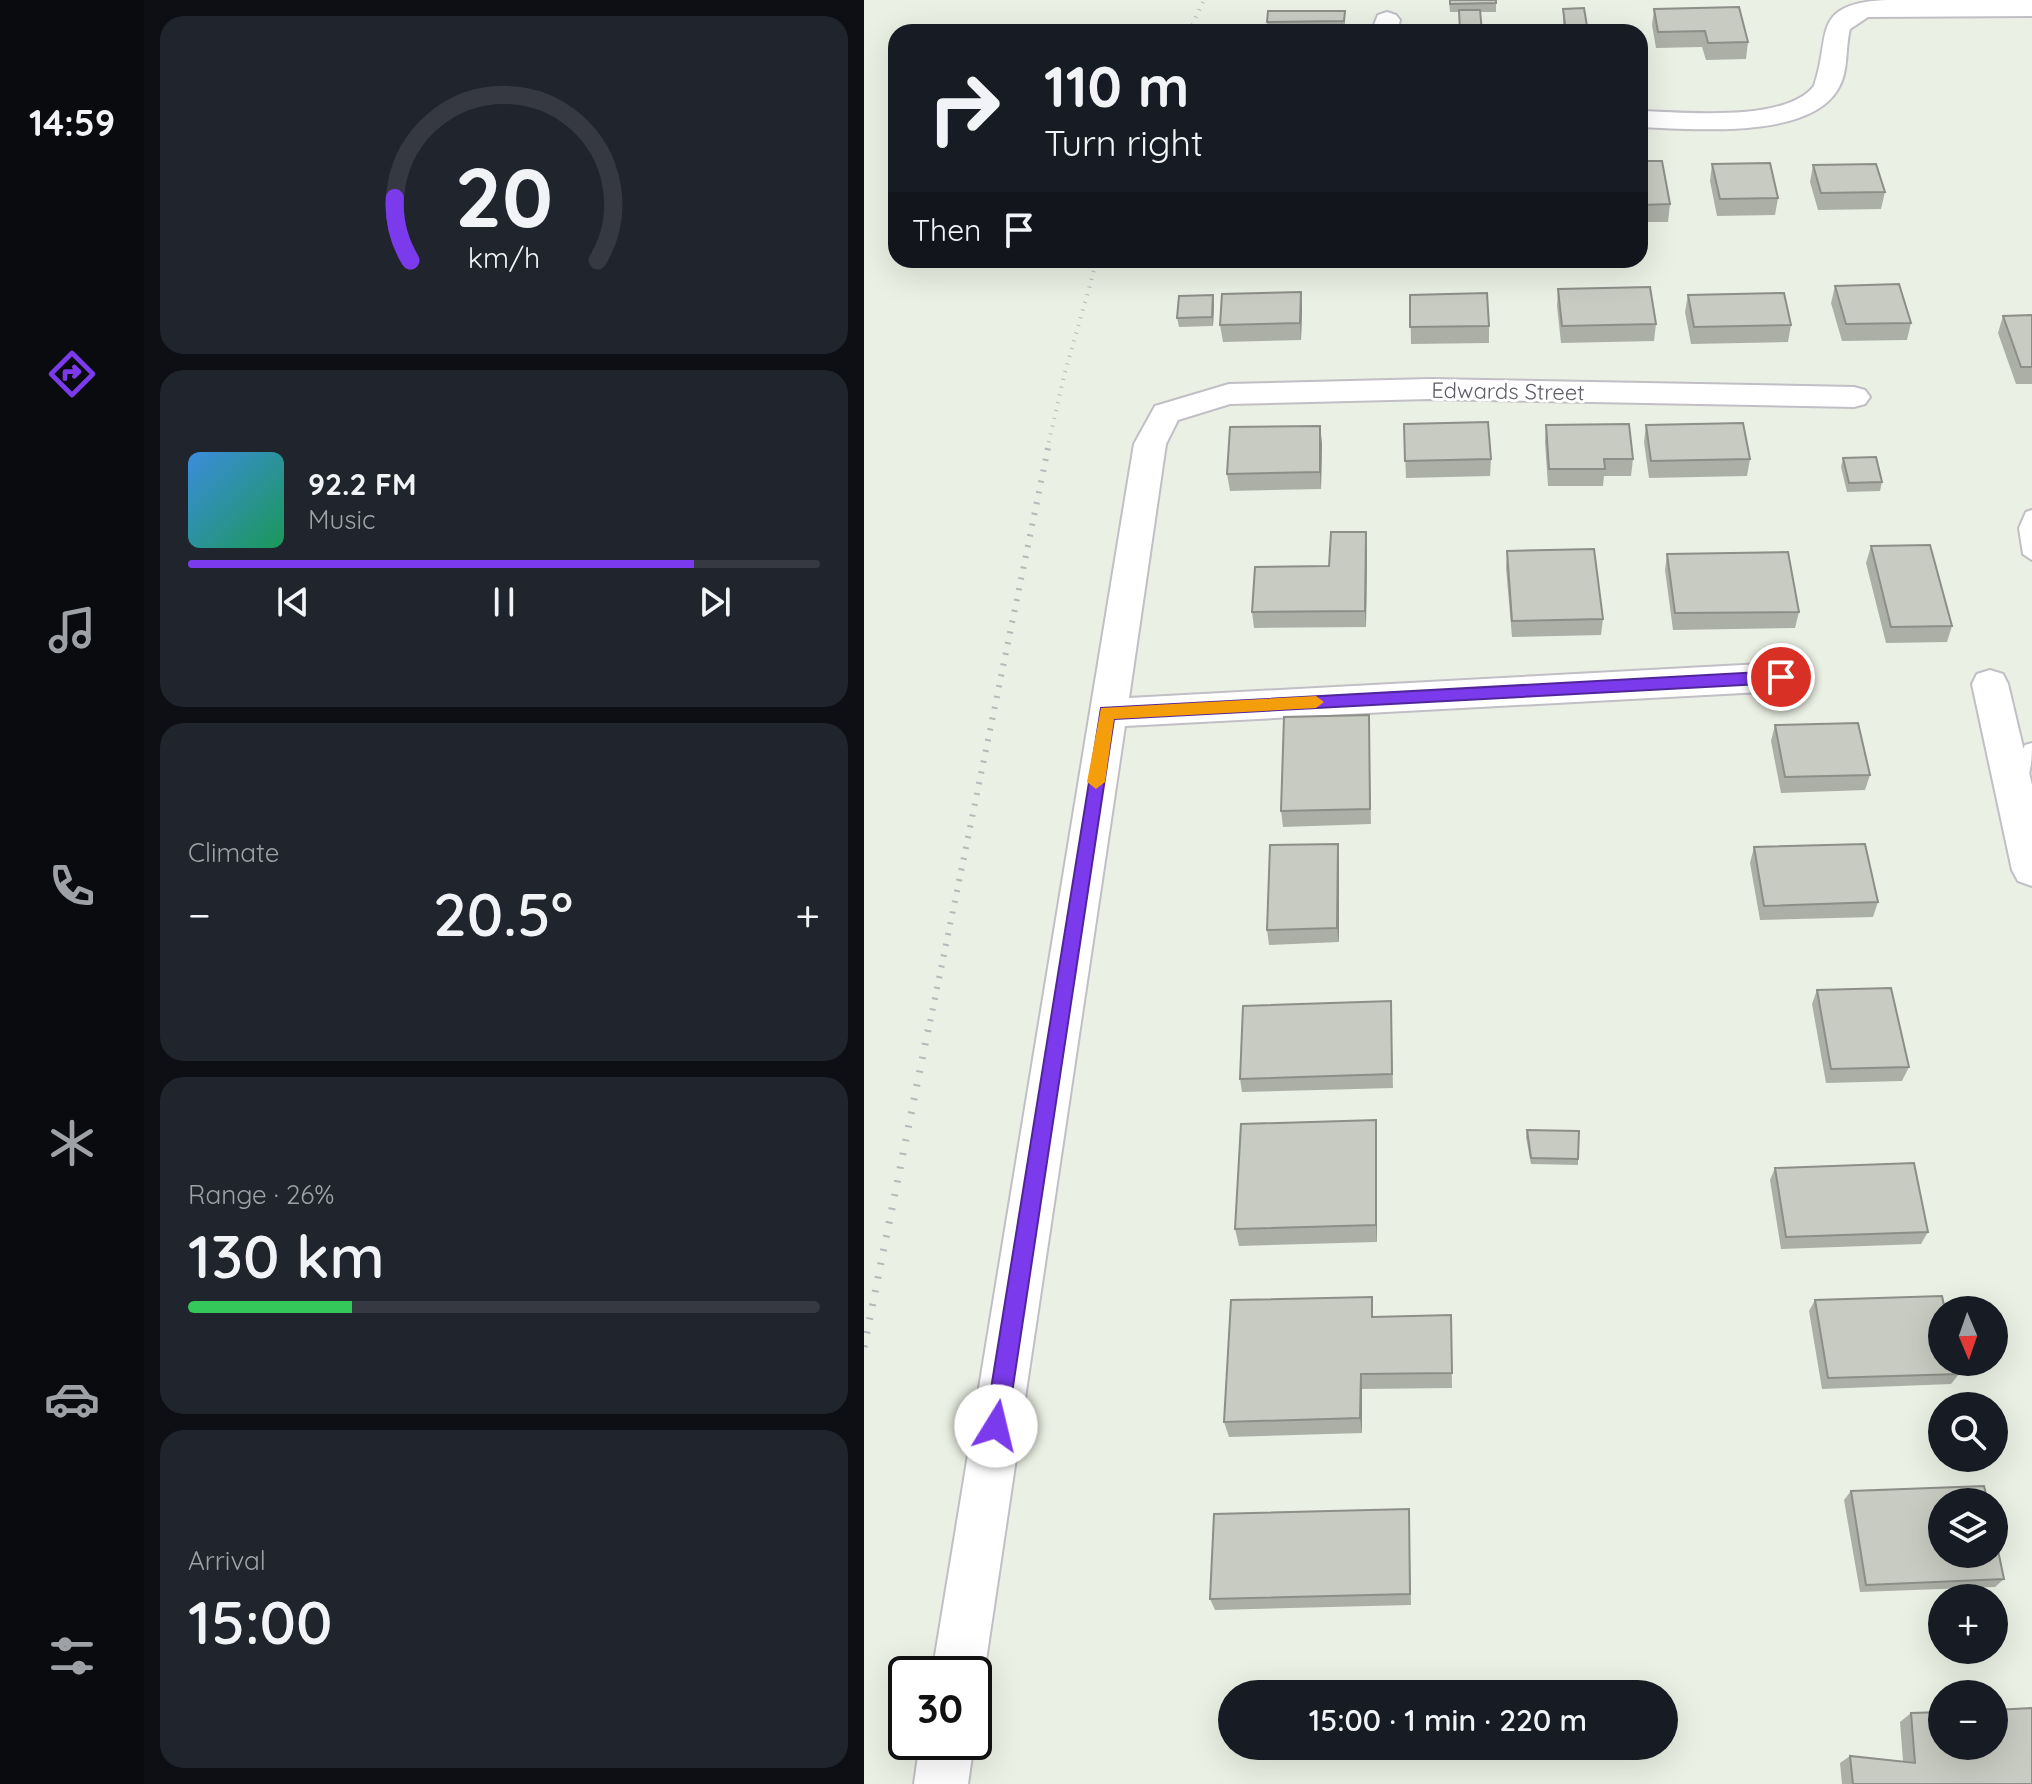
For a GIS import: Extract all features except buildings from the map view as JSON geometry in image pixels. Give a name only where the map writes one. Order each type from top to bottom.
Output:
[{"type":"street","points":[[1648,119],[1743,117],[1800,108],[1819,97],[1828,85],[1834,33],[1842,21],[1856,12],[1894,8],[2032,8]]},
{"type":"street","name":"Edwards Street","points":[[1107,713],[1150,444],[1166,413],[1229,394],[1265,391],[1430,389],[1854,397]]},
{"type":"street","points":[[961,1656],[1107,713],[1781,677]]},
{"type":"street","points":[[1990,684],[2032,870]]},
{"type":"street","points":[[941,1784],[944,1760]]},
{"type":"lane","points":[[2032,516],[2027,528],[2032,554]]},
{"type":"lane","points":[[2014,788],[2032,750]]},
{"type":"railway","points":[[1193,24],[1204,0]]},
{"type":"railway","points":[[1047,450],[1095,268]]},
{"type":"railway","points":[[928,1032],[1048,448]]},
{"type":"railway","points":[[864,1347],[928,1030]]},
{"type":"slow traffic","points":[[1096,782],[1107,713],[1316,702]]},
{"type":"route","points":[[996,1426],[1107,713],[1781,677]]}]
